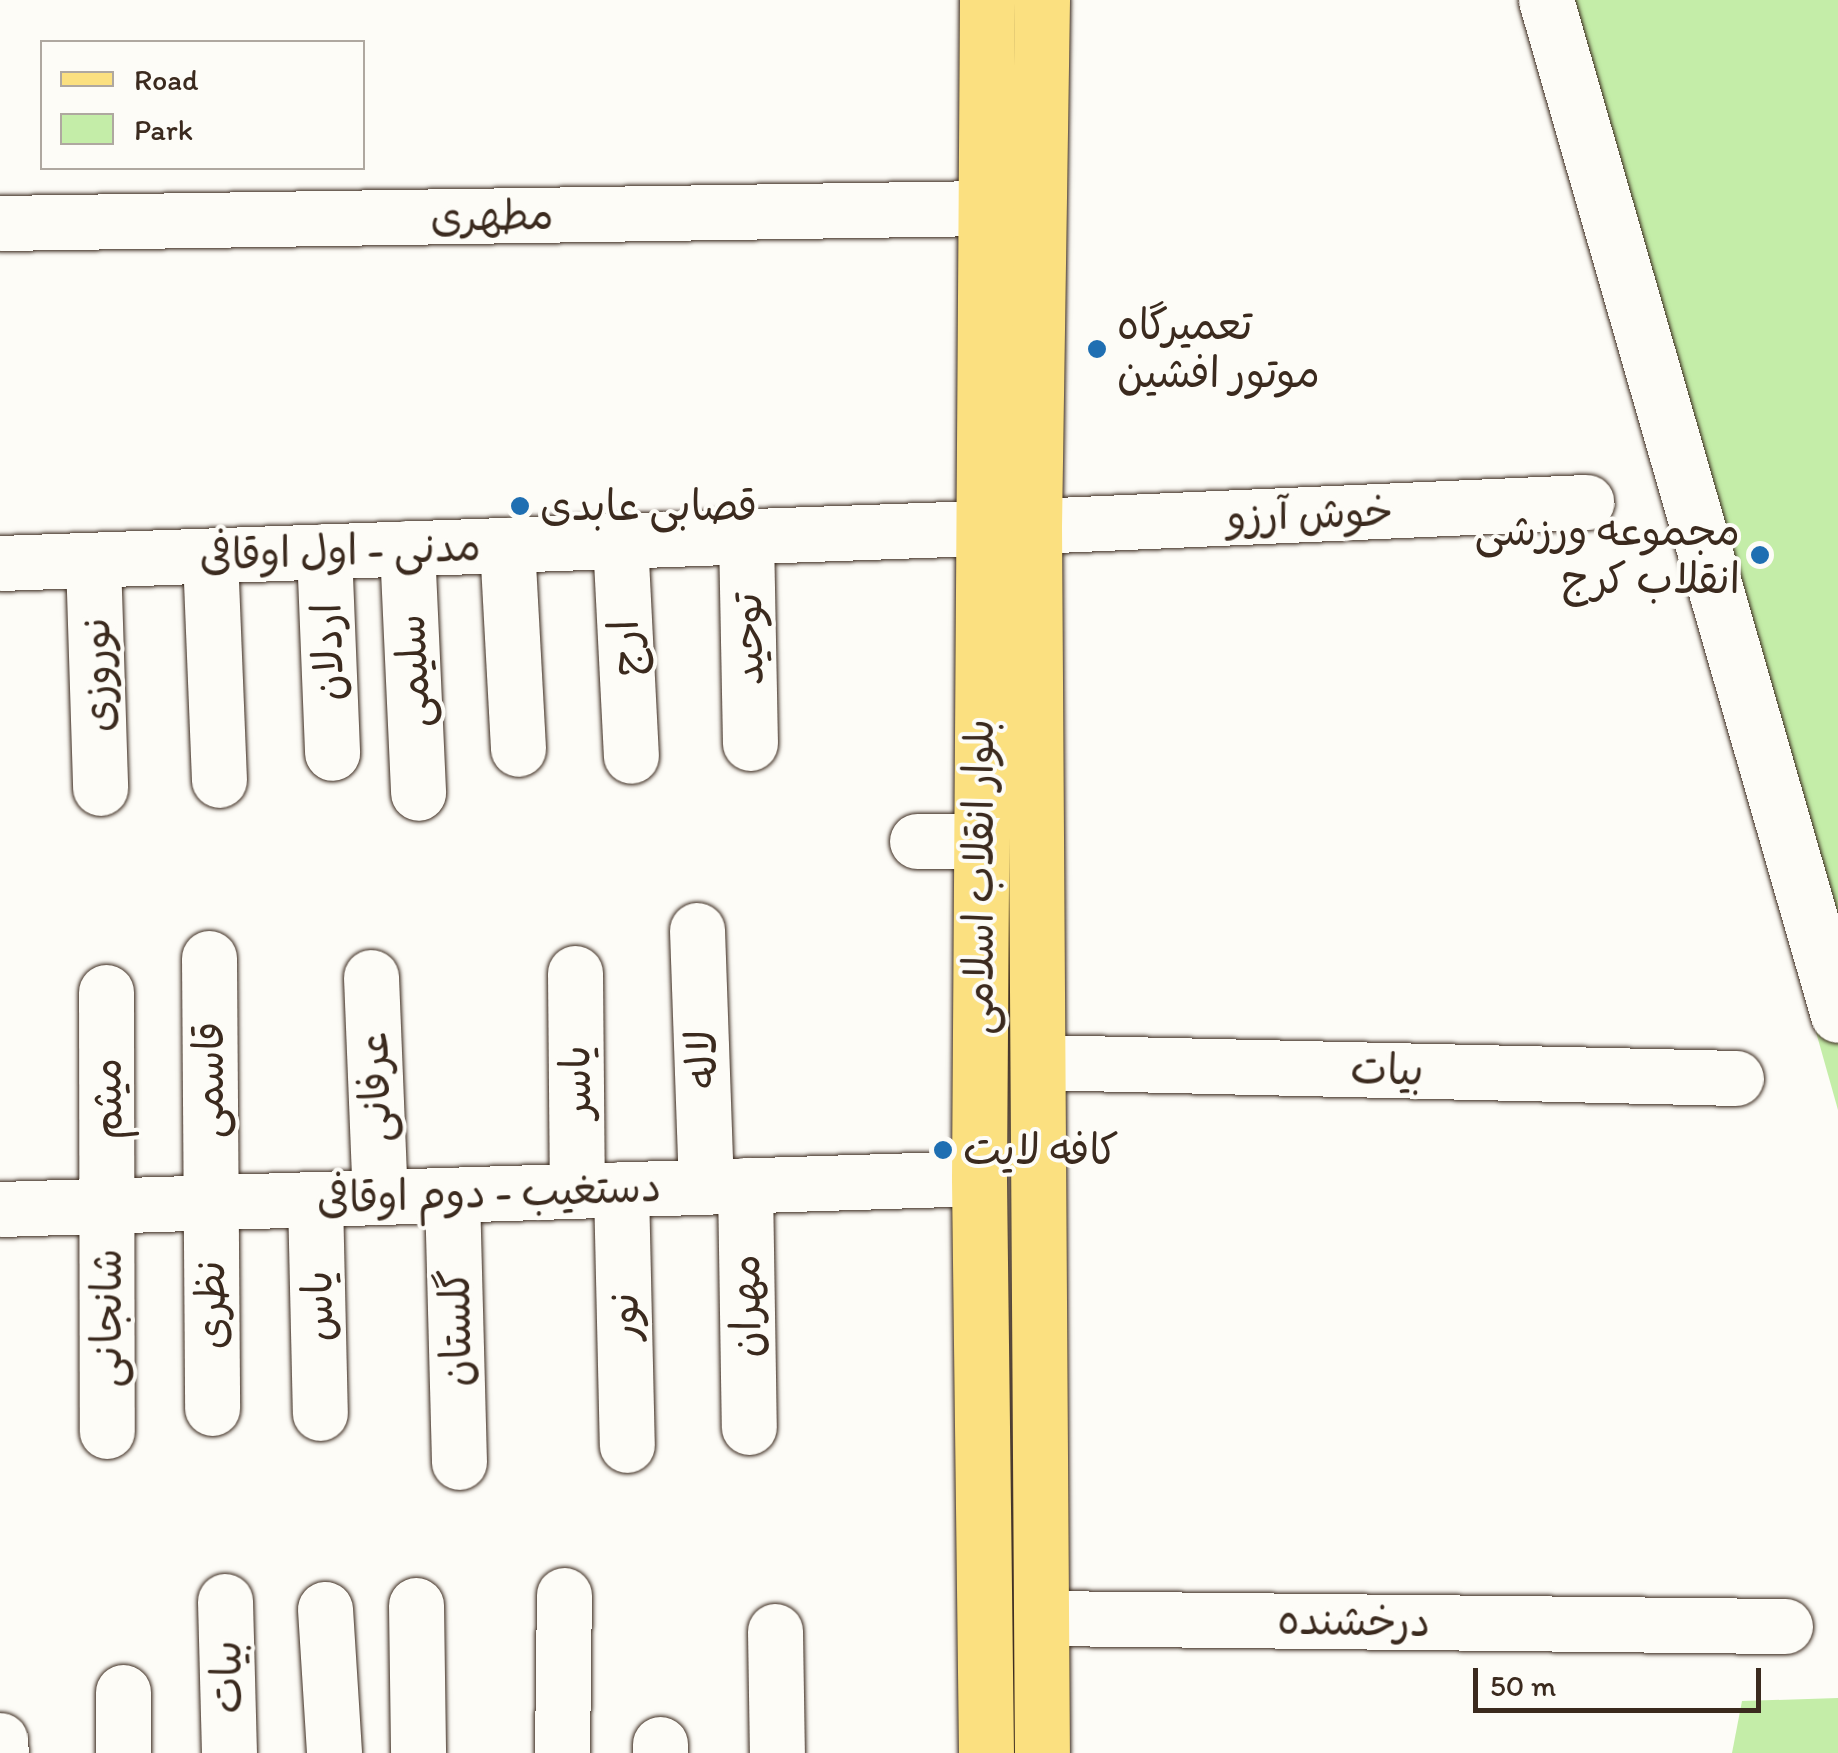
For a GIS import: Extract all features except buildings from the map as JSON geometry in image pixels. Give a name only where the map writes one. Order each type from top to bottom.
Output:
[{"type":"main road","name":"بلوار انقلاب اسلامی","points":[[986,1753],[978,1178],[987,0]]},
{"type":"main road","name":"بلوار انقلاب اسلامی","points":[[1042,0],[1034,526],[1042,1753]]},
{"type":"street","points":[[1546,0],[1838,1015]]},
{"type":"street","name":"مطهری","points":[[0,223],[983,208]]},
{"type":"street","name":"خوش آرزو","points":[[1034,526],[1586,502]]},
{"type":"street","name":"مدنی - اول اوقافی","points":[[0,563],[980,528]]},
{"type":"street","name":"توحید","points":[[746,536],[750,743]]},
{"type":"street","name":"ارج","points":[[620,540],[631,756]]},
{"type":"street","points":[[507,545],[518,749]]},
{"type":"street","name":"سلیمی","points":[[407,548],[418,793]]},
{"type":"street","name":"اردلان","points":[[324,552],[332,753]]},
{"type":"street","points":[[210,556],[220,780]]},
{"type":"street","name":"نوروزی","points":[[92,560],[100,788]]},
{"type":"street","points":[[917,841],[980,841]]},
{"type":"street","name":"لاله","points":[[697,930],[726,1186]]},
{"type":"street","name":"قاسمی","points":[[209,958],[210,1202]]},
{"type":"street","name":"یاسر","points":[[574,972],[599,1190]]},
{"type":"street","name":"عرفانی","points":[[370,977],[380,1197]]},
{"type":"street","name":"میثم","points":[[106,992],[108,1206]]},
{"type":"street","name":"بیات","points":[[1038,1062],[1736,1078]]},
{"type":"street","name":"دستغیب - دوم اوقافی","points":[[0,1209],[978,1178]]},
{"type":"street","name":"مهران","points":[[726,1186],[749,1427]]},
{"type":"street","name":"نور","points":[[599,1190],[627,1445]]},
{"type":"street","name":"گلستان","points":[[452,1195],[459,1462]]},
{"type":"street","name":"یاس","points":[[316,1199],[320,1413]]},
{"type":"street","name":"نظری","points":[[210,1202],[212,1408]]},
{"type":"street","name":"شانجانی","points":[[106,1431],[108,1206]]},
{"type":"street","points":[[562,1753],[564,1595]]},
{"type":"street","name":"بیات","points":[[225,1601],[228,1753]]},
{"type":"street","points":[[416,1605],[418,1753]]},
{"type":"street","points":[[325,1609],[334,1753]]},
{"type":"street","name":"درخشنده","points":[[1042,1618],[1785,1626]]},
{"type":"street","points":[[775,1631],[777,1753]]},
{"type":"street","points":[[122,1692],[123,1753]]},
{"type":"street","points":[[0,1740],[0,1753]]},
{"type":"green space","name":"مجموعه ورزشی انقلاب کرج","points":[[1525,0],[1838,0],[1838,1110]]},
{"type":"green space","points":[[1838,1698],[1838,1753],[1732,1753],[1742,1701]]},
{"type":"place","name":"تعمیرگاه موتور افشین","points":[[1097,349]]},
{"type":"place","name":"قصابی عابدی","points":[[520,506]]},
{"type":"place","name":"مجموعه ورزشی انقلاب کرج","points":[[1760,555]]},
{"type":"place","name":"کافه لایت","points":[[943,1150]]}]
